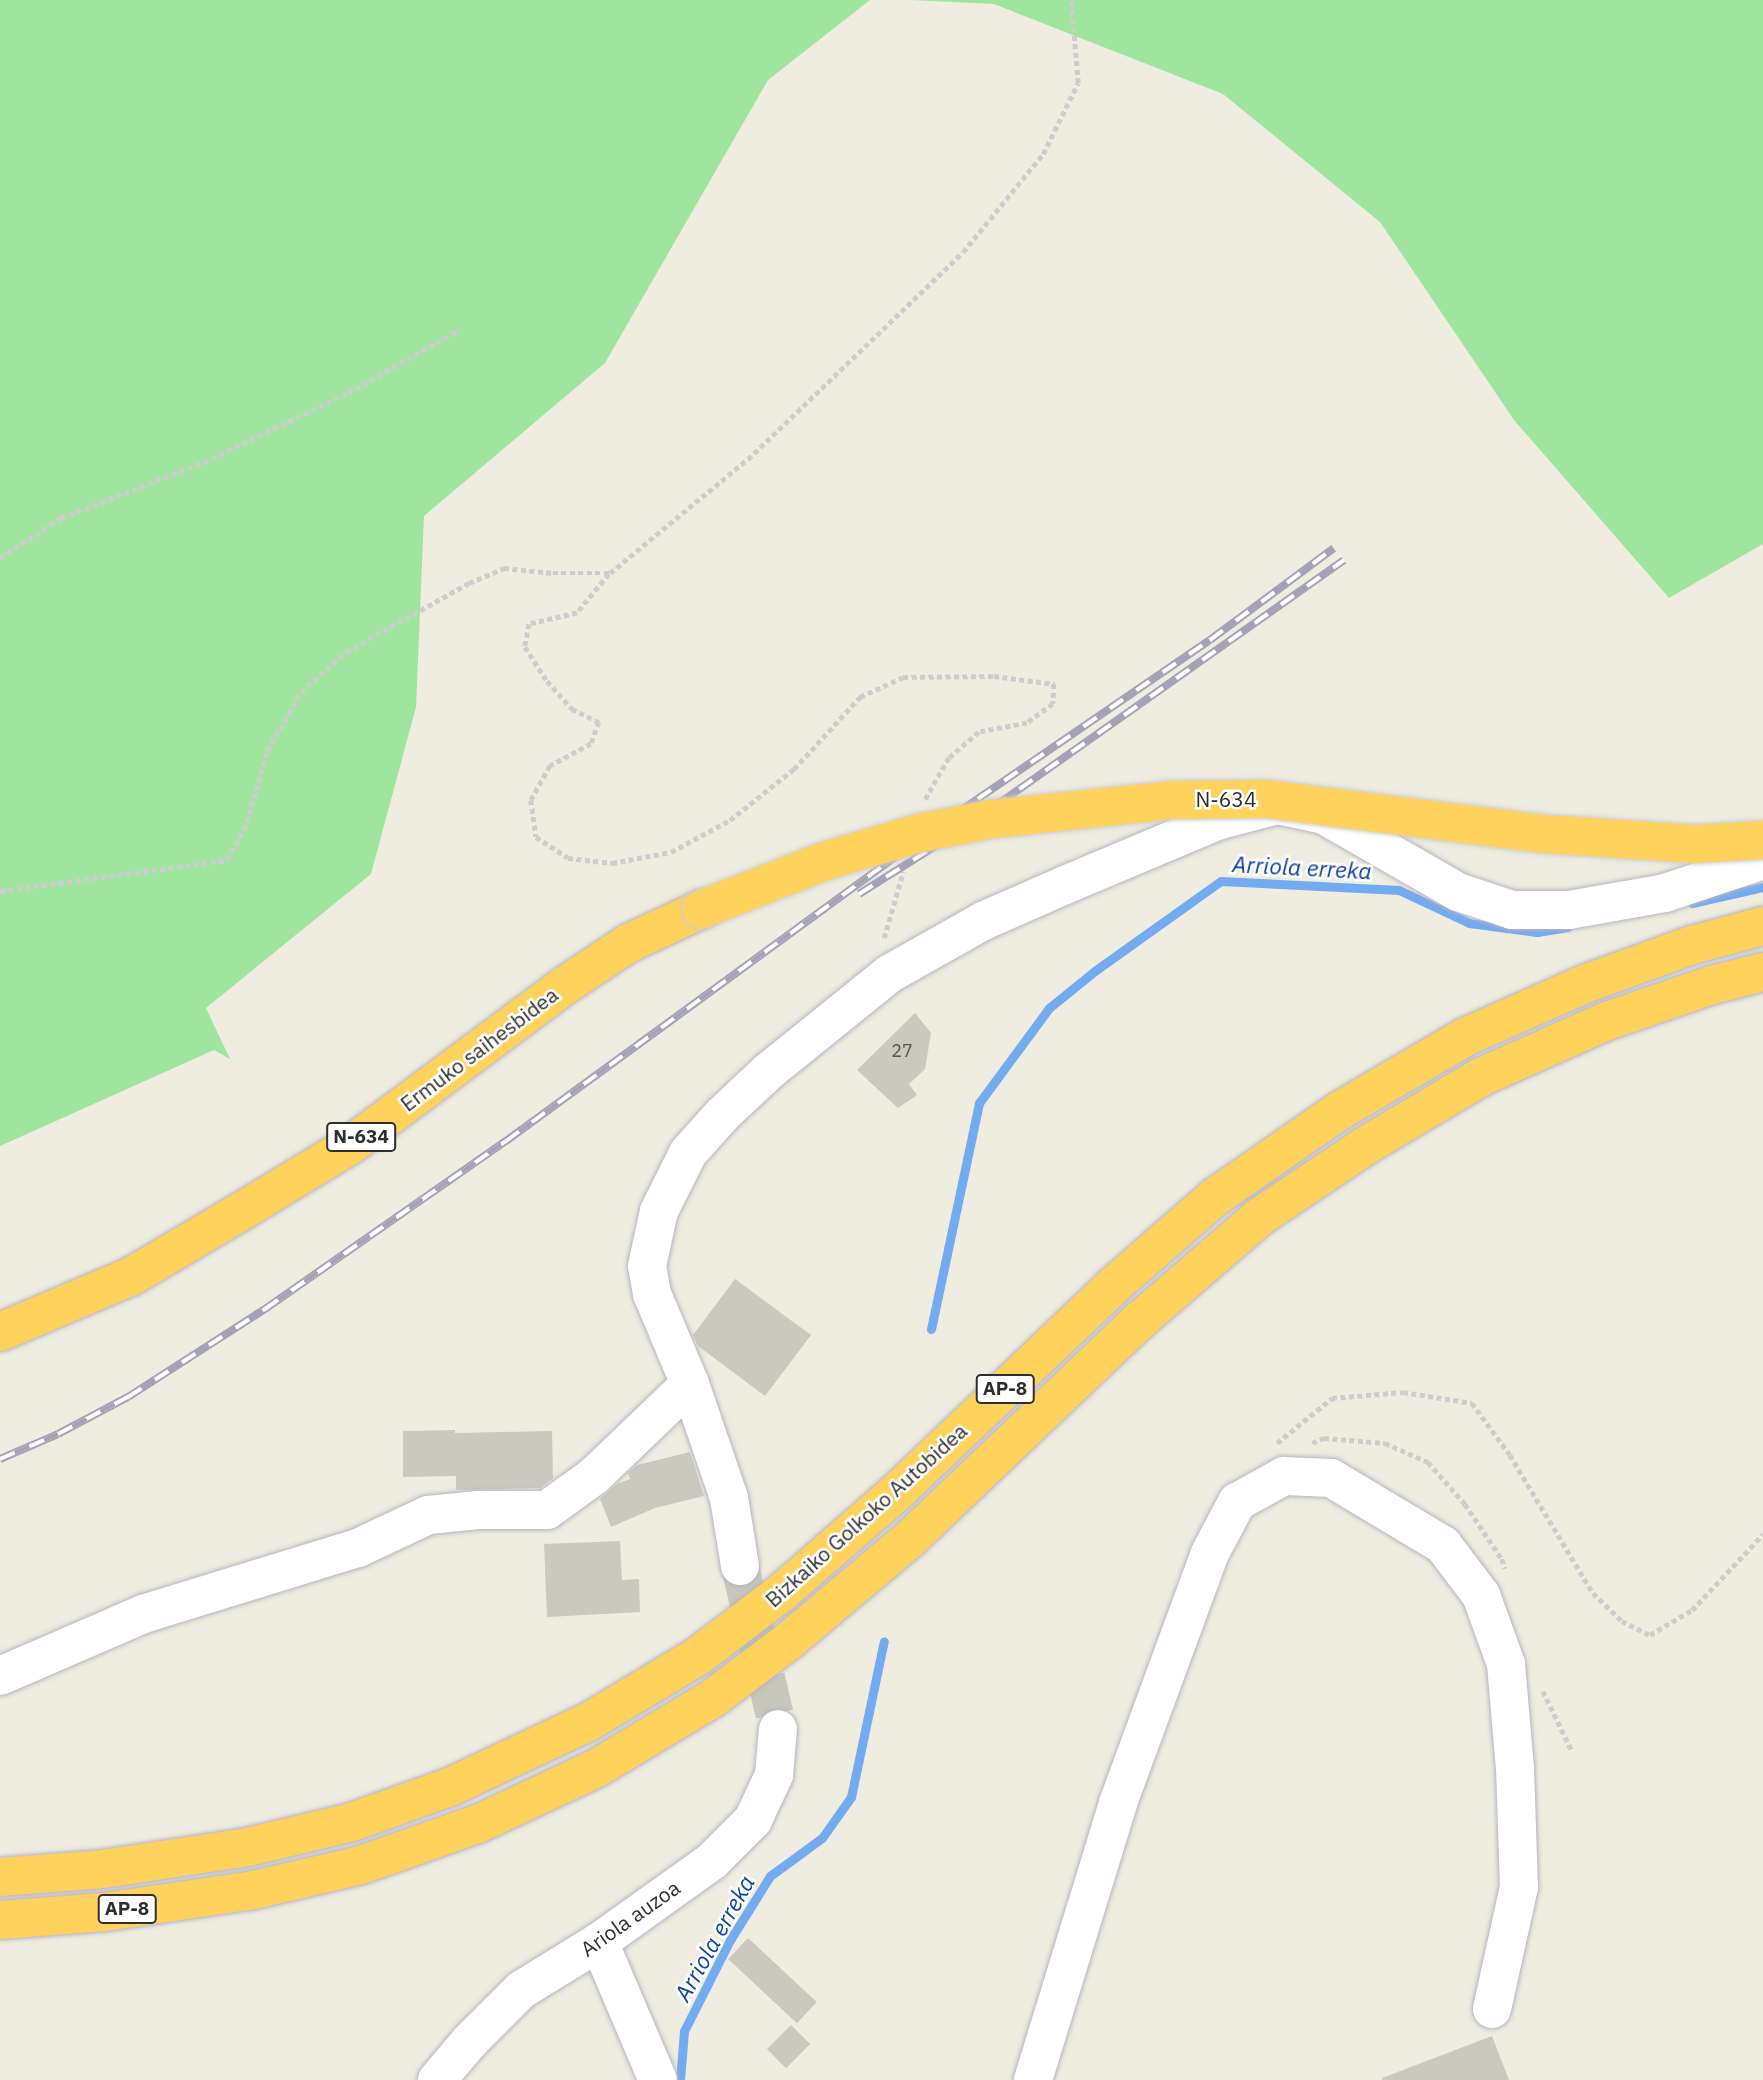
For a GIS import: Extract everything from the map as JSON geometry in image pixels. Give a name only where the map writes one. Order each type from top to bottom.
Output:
[{"type":"highway","name":"N-634","points":[[702,909],[825,862],[919,833],[1005,817],[1174,800],[1267,799],[1545,834],[1695,844],[1763,841]]},
{"type":"highway","name":"Ermuko saihesbidea","points":[[0,1332],[132,1276],[231,1218],[352,1144],[607,957],[629,943],[702,909]]},
{"type":"highway","name":"Bizkaiko Golkoko Autobidea","points":[[0,1877],[103,1870],[248,1847],[352,1822],[450,1787],[590,1721],[698,1656],[781,1593],[898,1491],[1113,1286],[1205,1206],[1339,1111],[1465,1037],[1587,983],[1692,945],[1763,926]]},
{"type":"highway","name":"Bizkaiko Golkoko Autobidea","points":[[0,1920],[105,1912],[226,1894],[361,1865],[480,1823],[597,1768],[712,1699],[790,1640],[910,1539],[1138,1322],[1261,1216],[1365,1146],[1481,1077],[1607,1021],[1712,985],[1763,972]]},
{"type":"street","points":[[740,1566],[729,1498],[690,1384],[652,1294],[648,1266],[659,1211],[688,1153],[723,1114],[769,1071],[889,974],[983,921],[1217,821],[1277,805],[1324,815],[1458,892],[1512,910],[1569,910],[1665,893],[1763,860]]},
{"type":"street","points":[[0,1676],[143,1614],[358,1548],[428,1515],[479,1510],[547,1510],[594,1476],[690,1384]]},
{"type":"street","points":[[1033,2080],[1118,1803],[1210,1553],[1237,1502],[1284,1476],[1331,1478],[1432,1538],[1443,1545],[1481,1595],[1506,1664],[1515,1768],[1519,1887],[1492,2009]]},
{"type":"street","name":"Ariola auzoa","points":[[437,2080],[470,2041],[521,1990],[599,1942],[712,1861],[753,1820],[774,1775],[778,1729]]},
{"type":"street","points":[[599,1942],[658,2080]]},
{"type":"path","points":[[920,813],[949,758],[979,732],[1027,723],[1053,704],[1054,684],[994,676],[903,677],[860,697],[794,769],[730,820],[671,852],[612,863],[568,858],[536,836],[531,800],[550,766],[591,744],[599,722],[572,709],[547,681],[525,647],[529,624],[577,613],[610,573],[748,459],[963,252],[1035,163],[1077,83],[1072,0]]},
{"type":"path","points":[[0,558],[61,517],[204,462],[348,393],[460,329]]},
{"type":"path","points":[[0,891],[227,860],[247,823],[267,751],[301,692],[346,652],[469,583],[504,568],[553,573],[610,573]]},
{"type":"path","points":[[874,986],[887,925],[906,863]]},
{"type":"path","points":[[1273,1450],[1280,1439],[1332,1398],[1403,1391],[1472,1403],[1510,1455],[1593,1593],[1622,1621],[1650,1635],[1692,1611],[1763,1534]]},
{"type":"green space","points":[[0,0],[870,0],[768,80],[605,363],[424,516],[416,707],[371,874],[206,1008],[230,1059],[214,1050],[0,1146]]},
{"type":"green space","points":[[911,0],[1763,0],[1763,544],[1669,598],[1514,420],[1380,222],[1223,94],[994,4]]},
{"type":"building","points":[[915,1013],[931,1033],[925,1069],[909,1084],[917,1095],[898,1108],[857,1070]]},
{"type":"building","points":[[735,1279],[811,1335],[765,1396],[698,1346],[693,1335]]},
{"type":"building","points":[[455,1430],[455,1433],[552,1431],[553,1478],[540,1488],[456,1490],[456,1476],[403,1477],[403,1431]]},
{"type":"building","points":[[690,1452],[704,1496],[655,1508],[611,1527],[600,1499],[617,1484],[630,1479],[628,1473],[637,1465]]},
{"type":"building","points":[[620,1541],[622,1580],[639,1579],[640,1612],[547,1617],[544,1544]]},
{"type":"building","points":[[748,1938],[817,2002],[797,2023],[728,1959]]},
{"type":"building","points":[[791,2025],[810,2044],[786,2068],[767,2049]]},
{"type":"building","points":[[1492,2036],[1509,2080],[1382,2078]]},
{"type":"waterway","name":"Arriola erreka","points":[[931,1329],[979,1103],[1049,1008],[1096,970],[1221,881],[1399,890],[1469,923],[1537,932],[1568,927]]},
{"type":"waterway","name":"Arriola erreka","points":[[1692,903],[1763,887]]},
{"type":"waterway","name":"Arriola erreka","points":[[680,2080],[684,2031],[730,1940],[770,1876],[822,1838],[851,1797],[884,1641]]},
{"type":"tunnel","points":[[740,1566],[778,1729]]},
{"type":"railway","points":[[0,1459],[58,1434],[128,1397],[265,1309],[506,1141],[925,835],[1210,640],[1334,548]]},
{"type":"railway","points":[[859,894],[967,826],[1344,560]]}]
